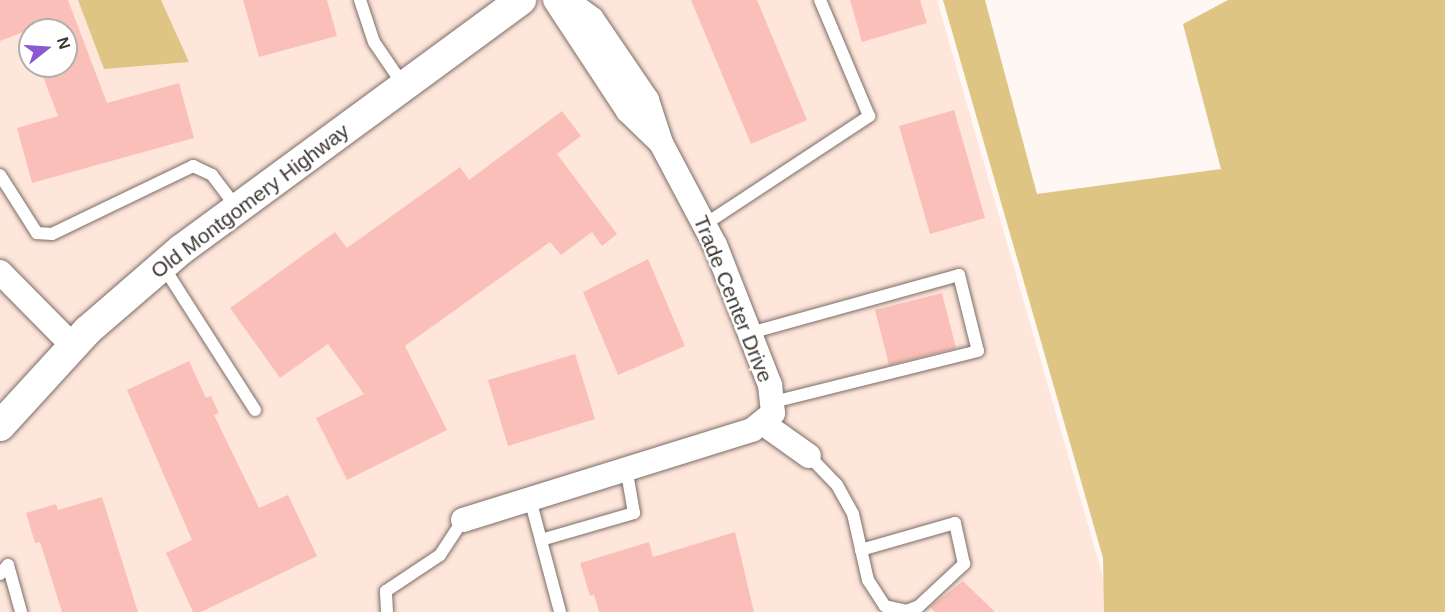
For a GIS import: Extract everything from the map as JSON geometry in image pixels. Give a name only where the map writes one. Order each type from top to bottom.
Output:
[{"type":"street","name":"Old Montgomery Highway","points":[[0,426],[73,346],[163,265],[521,0]]},
{"type":"street","name":"Trade Center Drive","points":[[555,0],[628,111],[661,143],[704,225],[750,333],[768,413]]},
{"type":"street","points":[[566,0],[592,19],[647,100],[661,143]]},
{"type":"street","points":[[0,272],[73,346]]},
{"type":"street","points":[[463,520],[626,467],[768,413],[809,456]]},
{"type":"lane","points":[[360,0],[374,42],[404,86]]},
{"type":"lane","points":[[704,225],[869,116],[820,0]]},
{"type":"lane","points":[[0,175],[37,233],[52,234],[193,166],[212,175],[237,208]]},
{"type":"lane","points":[[163,265],[255,410]]},
{"type":"lane","points":[[750,333],[959,275],[978,351],[768,413]]},
{"type":"lane","points":[[809,456],[837,485],[853,514],[861,550],[876,595],[897,611],[919,606],[964,564],[955,523],[861,550]]},
{"type":"lane","points":[[541,540],[634,513],[626,467]]},
{"type":"lane","points":[[530,499],[560,612]]},
{"type":"lane","points":[[387,612],[386,591],[440,555],[463,520]]},
{"type":"lane","points":[[0,574],[8,565],[21,612]]},
{"type":"shaded area","points":[[0,0],[937,0],[1113,612],[0,612]]},
{"type":"shaded area","points":[[78,0],[161,0],[189,62],[104,69]]},
{"type":"shaded area","points":[[943,0],[985,0],[1037,194],[1221,169],[1183,24],[1228,0],[1445,0],[1445,612],[1104,612],[1103,558]]},
{"type":"building","points":[[0,0],[68,0],[75,18],[18,18],[18,34],[0,41]]},
{"type":"building","points":[[243,0],[327,0],[337,36],[259,57]]},
{"type":"building","points":[[691,0],[757,0],[807,120],[751,144]]},
{"type":"building","points":[[850,0],[920,0],[927,23],[862,42]]},
{"type":"building","points":[[78,26],[107,103],[179,83],[194,138],[32,183],[17,128],[58,116],[44,78],[78,78]]},
{"type":"building","points":[[954,110],[985,218],[930,234],[899,126]]},
{"type":"building","points":[[562,111],[581,136],[557,154],[617,234],[602,246],[592,232],[561,255],[550,242],[405,346],[447,430],[347,480],[316,418],[364,394],[328,344],[280,378],[230,308],[335,232],[347,248],[460,167],[469,180]]},
{"type":"building","points":[[648,259],[685,346],[618,375],[583,292]]},
{"type":"building","points":[[942,293],[956,348],[889,365],[875,310]]},
{"type":"building","points":[[575,354],[595,419],[508,446],[488,380]]},
{"type":"building","points":[[189,361],[206,398],[211,396],[219,413],[214,415],[259,508],[288,495],[317,556],[201,612],[193,612],[166,553],[192,540],[127,390]]},
{"type":"building","points":[[102,497],[138,612],[62,612],[40,542],[35,543],[26,513],[56,504],[58,510]]},
{"type":"building","points":[[735,532],[754,612],[599,612],[594,595],[590,596],[580,563],[649,542],[653,557]]},
{"type":"building","points":[[963,581],[995,612],[935,612],[930,607]]}]
